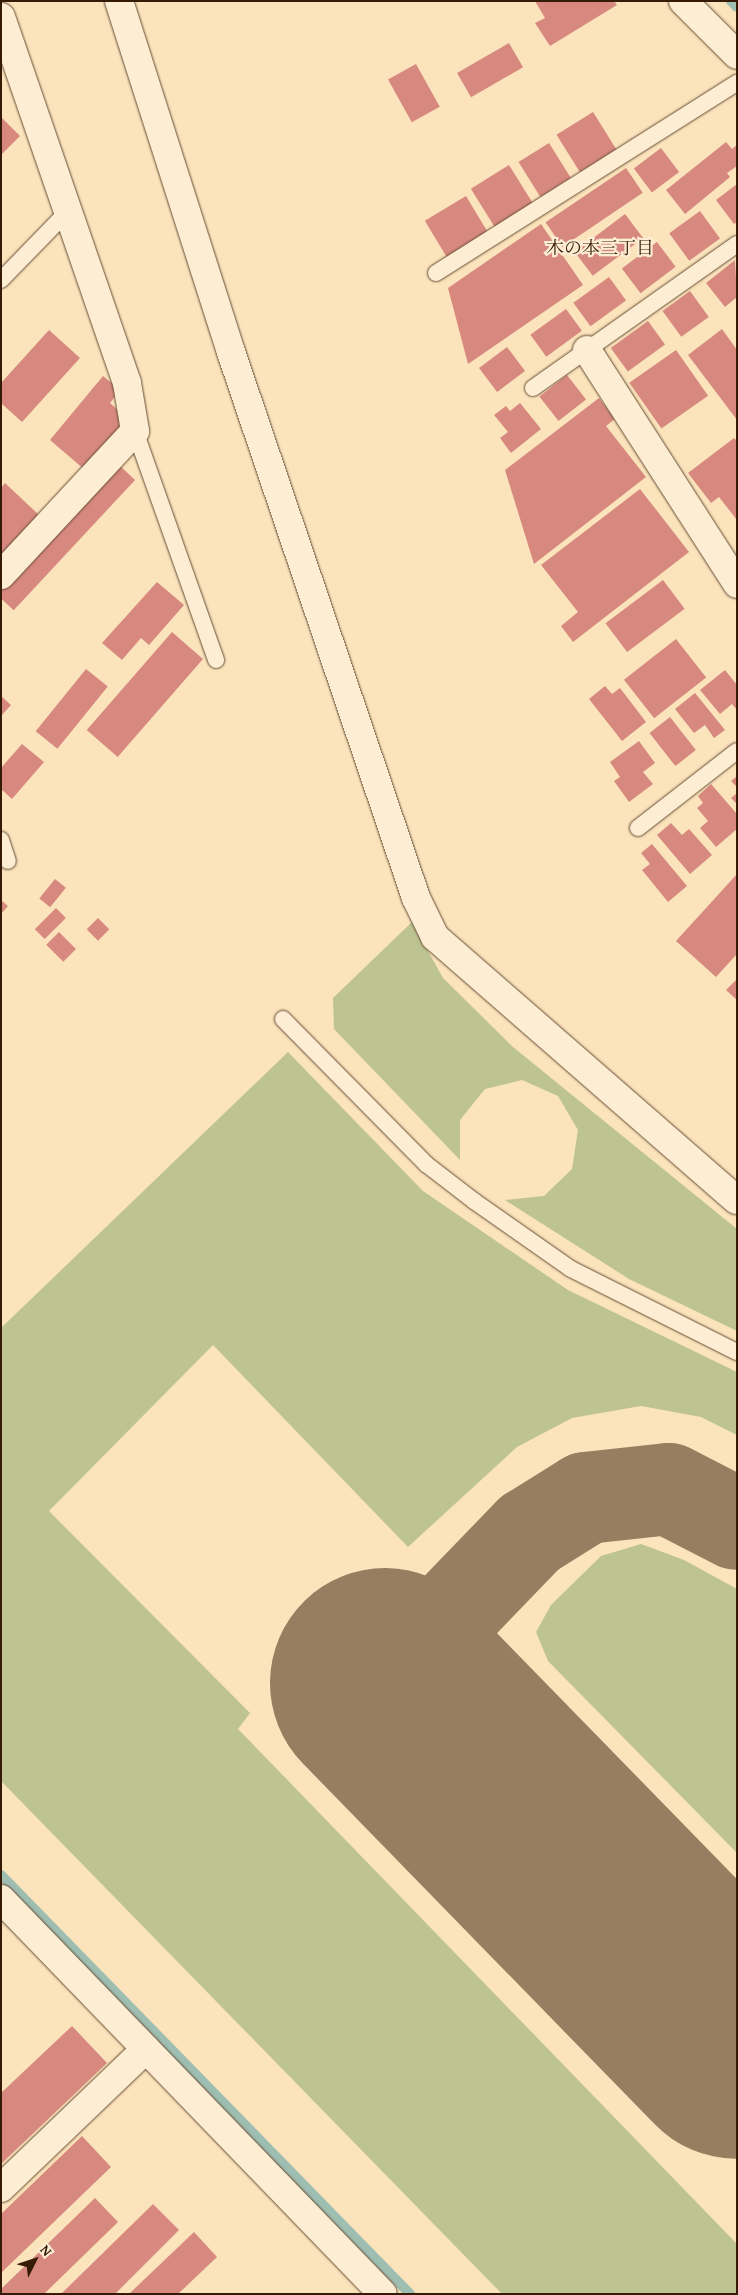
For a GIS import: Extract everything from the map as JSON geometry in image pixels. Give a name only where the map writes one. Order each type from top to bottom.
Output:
[{"type":"street","points":[[119,1],[231,352],[416,898],[435,937],[737,1200]]},
{"type":"street","points":[[683,1],[737,55]]},
{"type":"street","points":[[1,17],[127,383],[135,431],[1,575]]},
{"type":"street","points":[[587,350],[737,584]]},
{"type":"street","points":[[1,1900],[384,2294]]},
{"type":"street","points":[[1,2188],[146,2049]]},
{"type":"lane","points":[[436,273],[737,83]]},
{"type":"lane","points":[[1,280],[68,211]]},
{"type":"lane","points":[[533,388],[737,244]]},
{"type":"lane","points":[[135,431],[216,660]]},
{"type":"lane","points":[[638,828],[737,751]]},
{"type":"lane","points":[[1,840],[8,862]]},
{"type":"lane","points":[[283,1019],[426,1164],[474,1200],[572,1269],[737,1352]]},
{"type":"green space","points":[[412,922],[443,978],[513,1047],[737,1229],[737,1331],[629,1279],[505,1200],[544,1196],[572,1169],[578,1130],[558,1096],[522,1080],[485,1089],[460,1120],[460,1160],[334,1029],[333,998]]},
{"type":"green space","points":[[288,1052],[423,1191],[568,1290],[737,1372],[737,1435],[701,1417],[641,1406],[572,1418],[517,1447],[408,1547],[213,1345],[49,1511],[250,1713],[238,1729],[737,2244],[737,2294],[502,2294],[1,1781],[1,1328]]},
{"type":"green space","points":[[641,1544],[684,1560],[737,1589],[737,1853],[548,1661],[536,1632],[551,1605],[601,1556]]},
{"type":"building","points":[[535,1],[614,1],[617,5],[550,46],[535,23],[545,18]]},
{"type":"building","points":[[509,43],[523,67],[471,97],[457,73]]},
{"type":"building","points":[[416,64],[440,107],[412,122],[388,80]]},
{"type":"building","points":[[593,112],[616,149],[580,172],[557,135]]},
{"type":"building","points":[[1,117],[20,136],[1,155]]},
{"type":"building","points":[[726,142],[732,149],[737,145],[737,166],[727,173],[730,177],[685,214],[666,190]]},
{"type":"building","points":[[549,143],[571,178],[540,197],[518,162]]},
{"type":"building","points":[[661,148],[679,172],[652,192],[634,168]]},
{"type":"building","points":[[509,165],[533,203],[495,227],[471,189]]},
{"type":"building","points":[[626,168],[643,193],[562,247],[546,222]]},
{"type":"building","points":[[737,184],[737,222],[734,224],[716,200]]},
{"type":"building","points":[[466,196],[488,232],[446,257],[425,221]]},
{"type":"building","points":[[700,211],[720,239],[689,261],[669,233]]},
{"type":"building","points":[[625,214],[643,238],[593,276],[575,252]]},
{"type":"building","points":[[541,224],[583,285],[468,364],[448,288]]},
{"type":"building","points":[[657,242],[676,267],[641,293],[622,268]]},
{"type":"building","points":[[735,260],[737,297],[725,307],[706,283]]},
{"type":"building","points":[[609,277],[626,300],[590,326],[573,303]]},
{"type":"building","points":[[690,291],[709,317],[681,337],[662,311]]},
{"type":"building","points":[[566,309],[582,331],[546,357],[530,335]]},
{"type":"building","points":[[648,321],[665,344],[628,371],[611,348]]},
{"type":"building","points":[[722,329],[737,350],[737,420],[688,355]]},
{"type":"building","points":[[49,330],[80,358],[22,422],[1,403],[1,383]]},
{"type":"building","points":[[507,347],[525,371],[497,392],[479,368]]},
{"type":"building","points":[[676,350],[708,396],[661,429],[629,383]]},
{"type":"building","points":[[567,375],[586,399],[559,421],[539,397]]},
{"type":"building","points":[[103,376],[120,390],[110,403],[120,412],[119,430],[85,470],[50,440]]},
{"type":"building","points":[[599,398],[615,419],[606,426],[646,477],[534,564],[505,470]]},
{"type":"building","points":[[520,403],[541,429],[511,453],[500,438],[508,432],[494,415],[506,406],[510,411]]},
{"type":"building","points":[[734,438],[737,441],[737,520],[719,497],[711,503],[688,473]]},
{"type":"building","points":[[119,465],[135,480],[14,610],[1,598],[1,592]]},
{"type":"building","points":[[5,483],[39,515],[1,557],[1,488]]},
{"type":"building","points":[[640,489],[689,552],[573,642],[561,626],[578,612],[541,565]]},
{"type":"building","points":[[663,580],[685,609],[627,652],[605,623]]},
{"type":"building","points":[[157,582],[184,605],[149,645],[141,638],[122,660],[102,643]]},
{"type":"building","points":[[172,632],[203,659],[118,757],[87,730]]},
{"type":"building","points":[[676,639],[706,678],[654,718],[624,680]]},
{"type":"building","points":[[86,669],[108,687],[57,749],[36,731]]},
{"type":"building","points":[[725,670],[737,685],[737,710],[732,704],[720,714],[700,690]]},
{"type":"building","points":[[605,686],[612,694],[620,688],[646,722],[622,741],[589,699]]},
{"type":"building","points":[[695,693],[725,730],[714,738],[705,725],[694,733],[675,709]]},
{"type":"building","points":[[1,696],[11,705],[1,716]]},
{"type":"building","points":[[670,717],[696,750],[675,766],[650,733]]},
{"type":"building","points":[[639,741],[655,763],[643,772],[653,784],[629,802],[614,781],[620,777],[610,762]]},
{"type":"building","points":[[22,744],[44,762],[12,799],[1,789],[1,768]]},
{"type":"building","points":[[737,776],[737,787],[731,781]]},
{"type":"building","points":[[711,784],[737,814],[737,829],[716,847],[700,828],[708,821],[697,808],[703,803],[698,796]]},
{"type":"building","points":[[737,793],[737,804],[731,798]]},
{"type":"building","points":[[671,823],[682,835],[689,829],[712,855],[690,874],[657,835]]},
{"type":"building","points":[[652,844],[687,886],[668,902],[642,870],[650,864],[641,853]]},
{"type":"building","points":[[737,874],[737,954],[716,977],[676,941]]},
{"type":"building","points":[[55,879],[66,888],[50,907],[39,898]]},
{"type":"building","points":[[1,900],[8,906],[1,914]]},
{"type":"building","points":[[56,908],[66,918],[45,939],[35,929]]},
{"type":"building","points":[[98,918],[109,929],[98,941],[87,929]]},
{"type":"building","points":[[59,932],[76,949],[63,962],[46,945]]},
{"type":"building","points":[[737,979],[737,1000],[726,990]]},
{"type":"building","points":[[72,2026],[107,2063],[1,2164],[1,2093]]},
{"type":"building","points":[[82,2136],[111,2167],[1,2273],[1,2214]]},
{"type":"building","points":[[95,2198],[118,2222],[44,2294],[1,2294],[1,2289]]},
{"type":"building","points":[[153,2204],[179,2230],[115,2294],[61,2294]]},
{"type":"building","points":[[194,2232],[217,2257],[178,2294],[129,2294]]},
{"type":"waterway","points":[[731,1],[737,7]]},
{"type":"waterway","points":[[1,1875],[410,2294]]},
{"type":"taxiway","points":[[393,1676],[385,1683],[530,1533],[586,1498],[669,1489],[737,1524]]},
{"type":"runway","points":[[385,1683],[737,2044]]},
{"type":"district","name":"木の本三丁目","points":[[600,248]]}]
